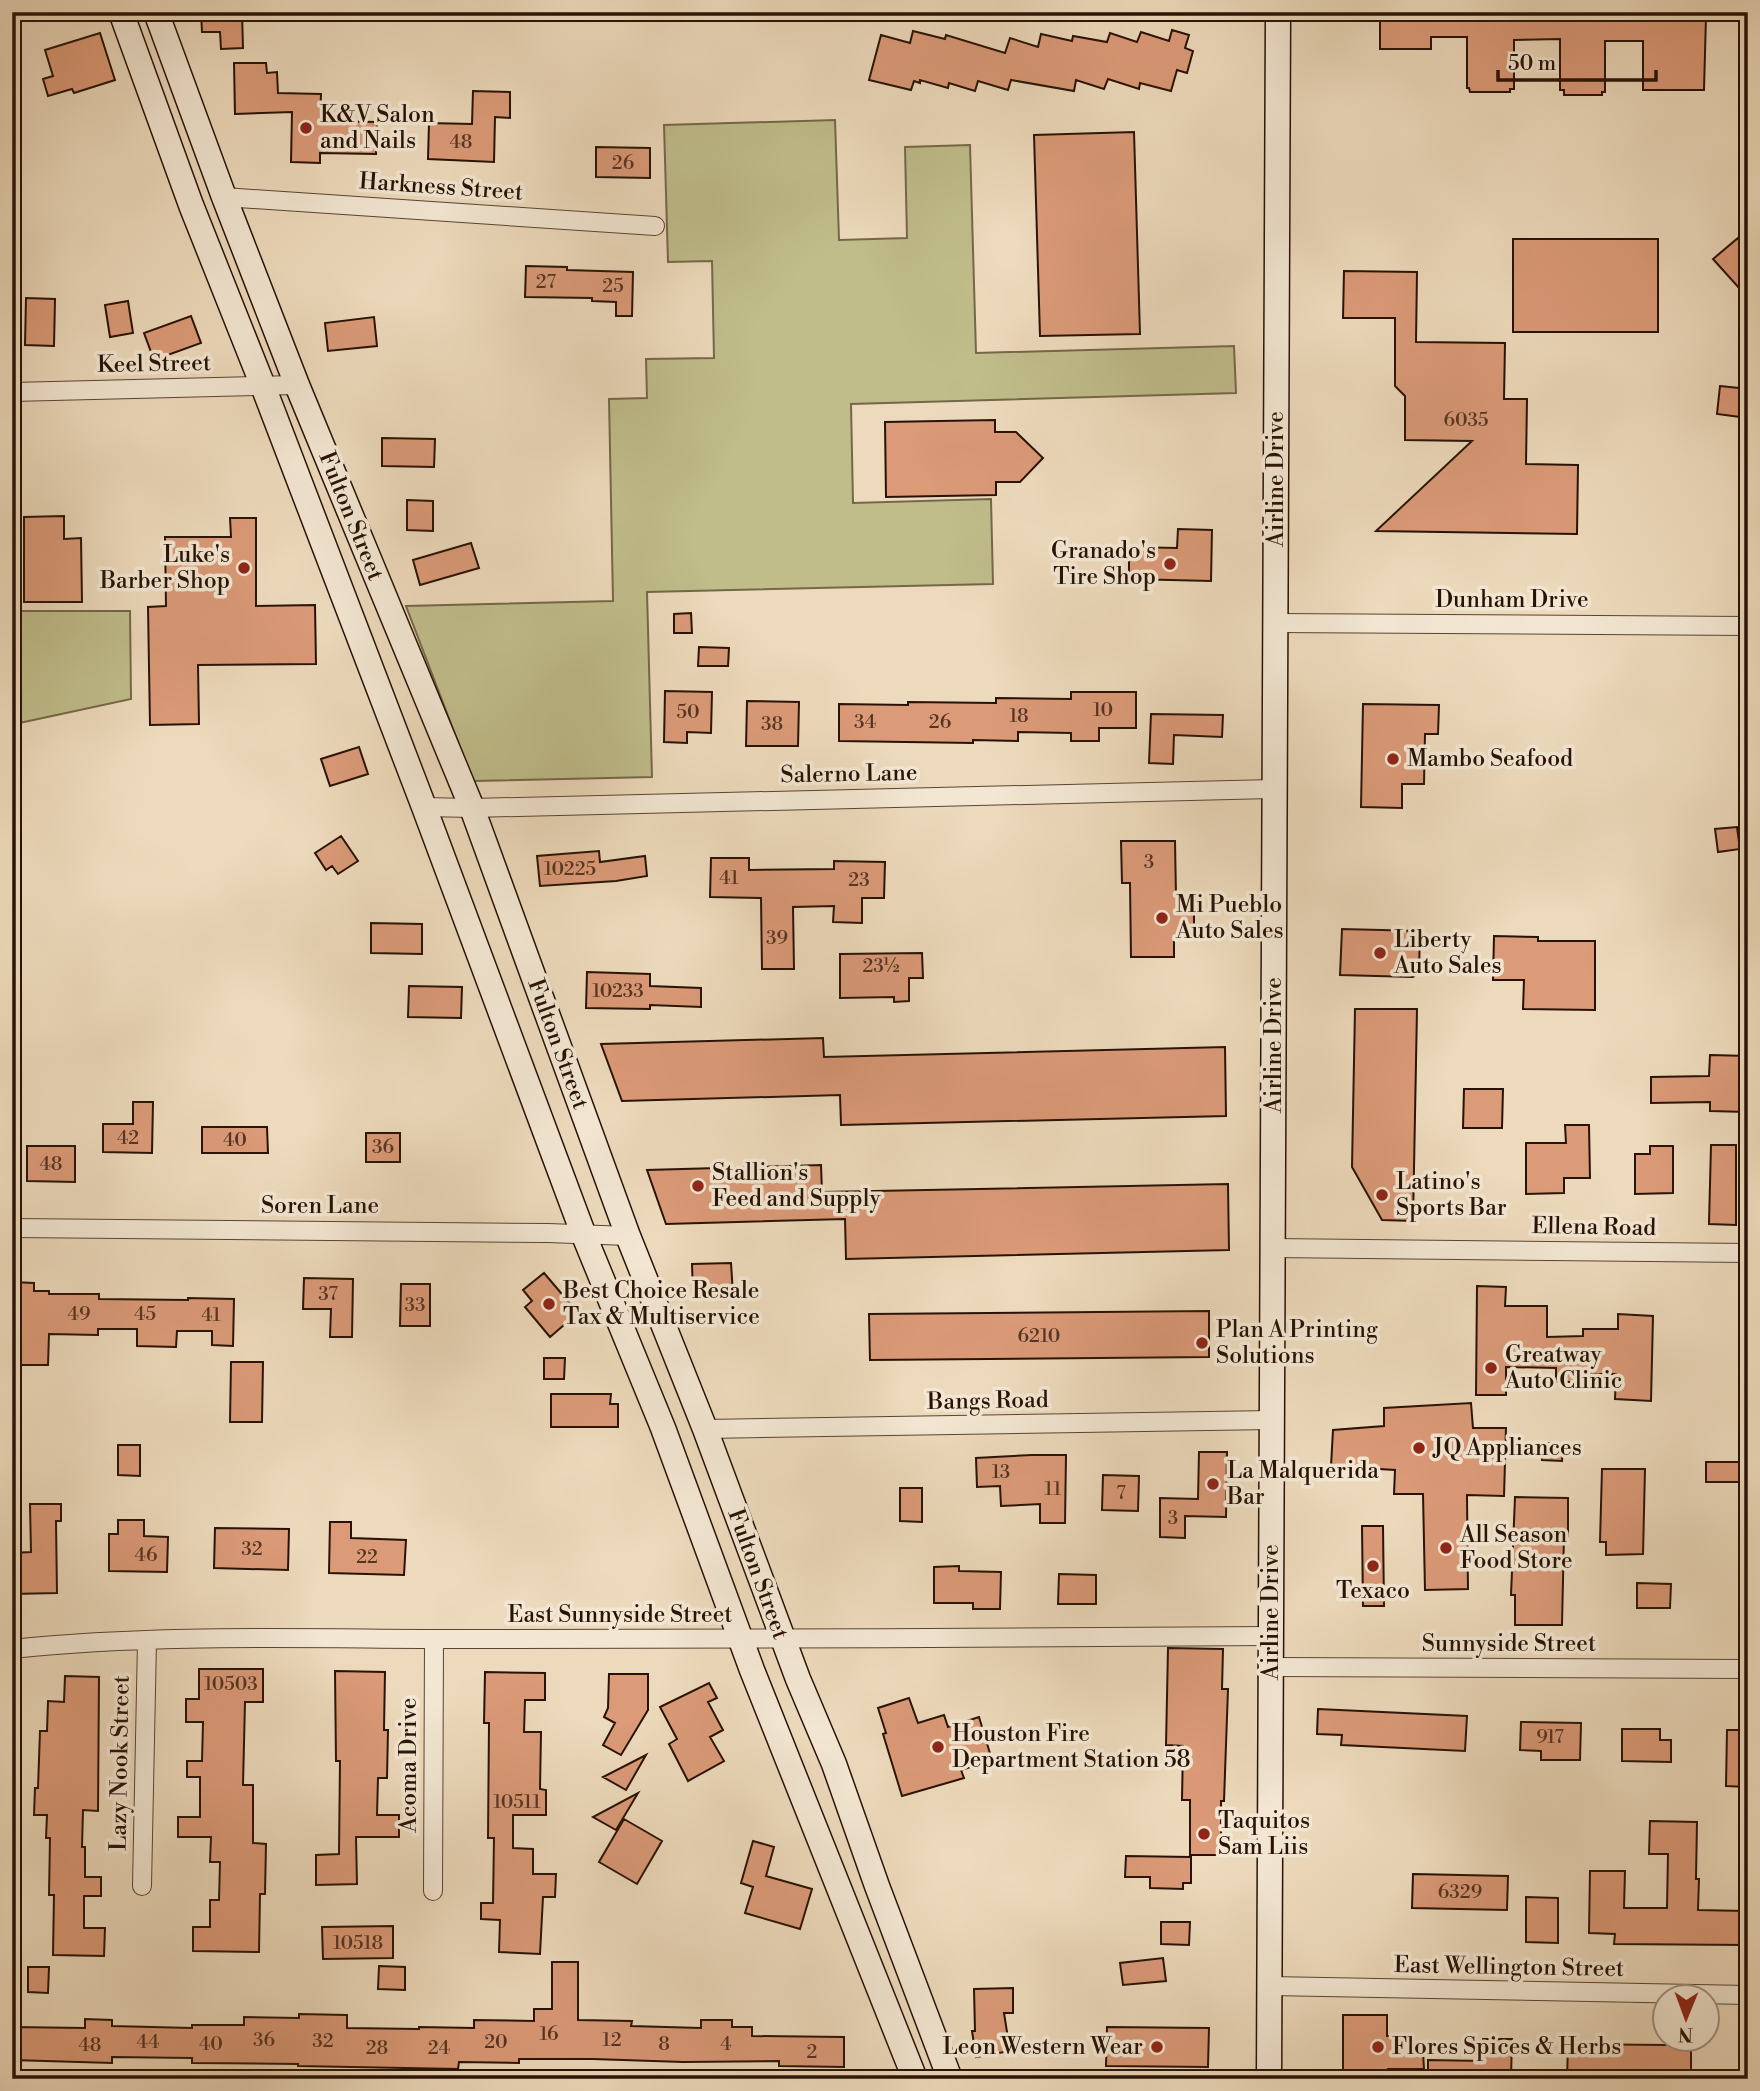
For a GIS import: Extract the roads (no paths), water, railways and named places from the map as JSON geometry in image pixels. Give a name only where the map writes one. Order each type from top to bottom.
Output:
[{"type":"street","name":"Fulton Street","points":[[121,12],[191,205],[424,807],[583,1233],[663,1428],[740,1639],[915,2079]]},
{"type":"street","name":"Fulton Street","points":[[156,12],[297,385],[472,808],[628,1236],[834,1764],[950,2079]]},
{"type":"street","name":"Airline Drive","points":[[1269,2079],[1278,12]]},
{"type":"street","name":"Harkness Street","points":[[224,197],[655,226]]},
{"type":"street","name":"Keel Street","points":[[12,392],[297,385]]},
{"type":"street","name":"Dunham Drive","points":[[1275,623],[1748,626]]},
{"type":"street","name":"Salerno Lane","points":[[424,807],[1275,789]]},
{"type":"street","name":"Soren Lane","points":[[12,1228],[583,1233],[628,1236]]},
{"type":"street","name":"Ellena Road","points":[[1273,1248],[1748,1253]]},
{"type":"street","name":"Bangs Road","points":[[705,1429],[1272,1420]]},
{"type":"street","name":"East Sunnyside Street","points":[[12,1649],[65,1643],[147,1640],[1271,1636]]},
{"type":"street","name":"Lazy Nook Street","points":[[142,1886],[147,1640]]},
{"type":"street","name":"Acoma Drive","points":[[433,1891],[434,1640]]},
{"type":"street","name":"Sunnyside Street","points":[[1271,1667],[1748,1669]]},
{"type":"street","points":[[795,1778],[834,1764]]},
{"type":"street","name":"East Wellington Street","points":[[1270,1986],[1748,1995]]},
{"type":"place","name":"K&V Salon and Nails","points":[[306,128]]},
{"type":"place","name":"Granado's Tire Shop","points":[[1170,564]]},
{"type":"place","name":"Luke's Barber Shop","points":[[244,568]]},
{"type":"place","name":"Mambo Seafood","points":[[1393,759]]},
{"type":"place","name":"Mi Pueblo Auto Sales","points":[[1162,918]]},
{"type":"place","name":"Liberty Auto Sales","points":[[1380,953]]},
{"type":"place","name":"Stallion's Feed and Supply","points":[[698,1186]]},
{"type":"place","name":"Latino's Sports Bar","points":[[1382,1195]]},
{"type":"place","name":"Best Choice Resale Tax & Multiservice","points":[[549,1304]]},
{"type":"place","name":"Plan A Printing Solutions","points":[[1202,1343]]},
{"type":"place","name":"Greatway Auto Clinic","points":[[1491,1368]]},
{"type":"place","name":"JQ Appliances","points":[[1419,1448]]},
{"type":"place","name":"La Malquerida Bar","points":[[1213,1484]]},
{"type":"place","name":"All Season Food Store","points":[[1446,1548]]},
{"type":"place","name":"Texaco","points":[[1373,1566]]},
{"type":"place","name":"Houston Fire Department Station 58","points":[[938,1747]]},
{"type":"place","name":"Taquitos Sam Liis","points":[[1204,1834]]},
{"type":"place","name":"Leon Western Wear","points":[[1157,2047]]},
{"type":"place","name":"Flores Spices & Herbs","points":[[1378,2047]]}]
